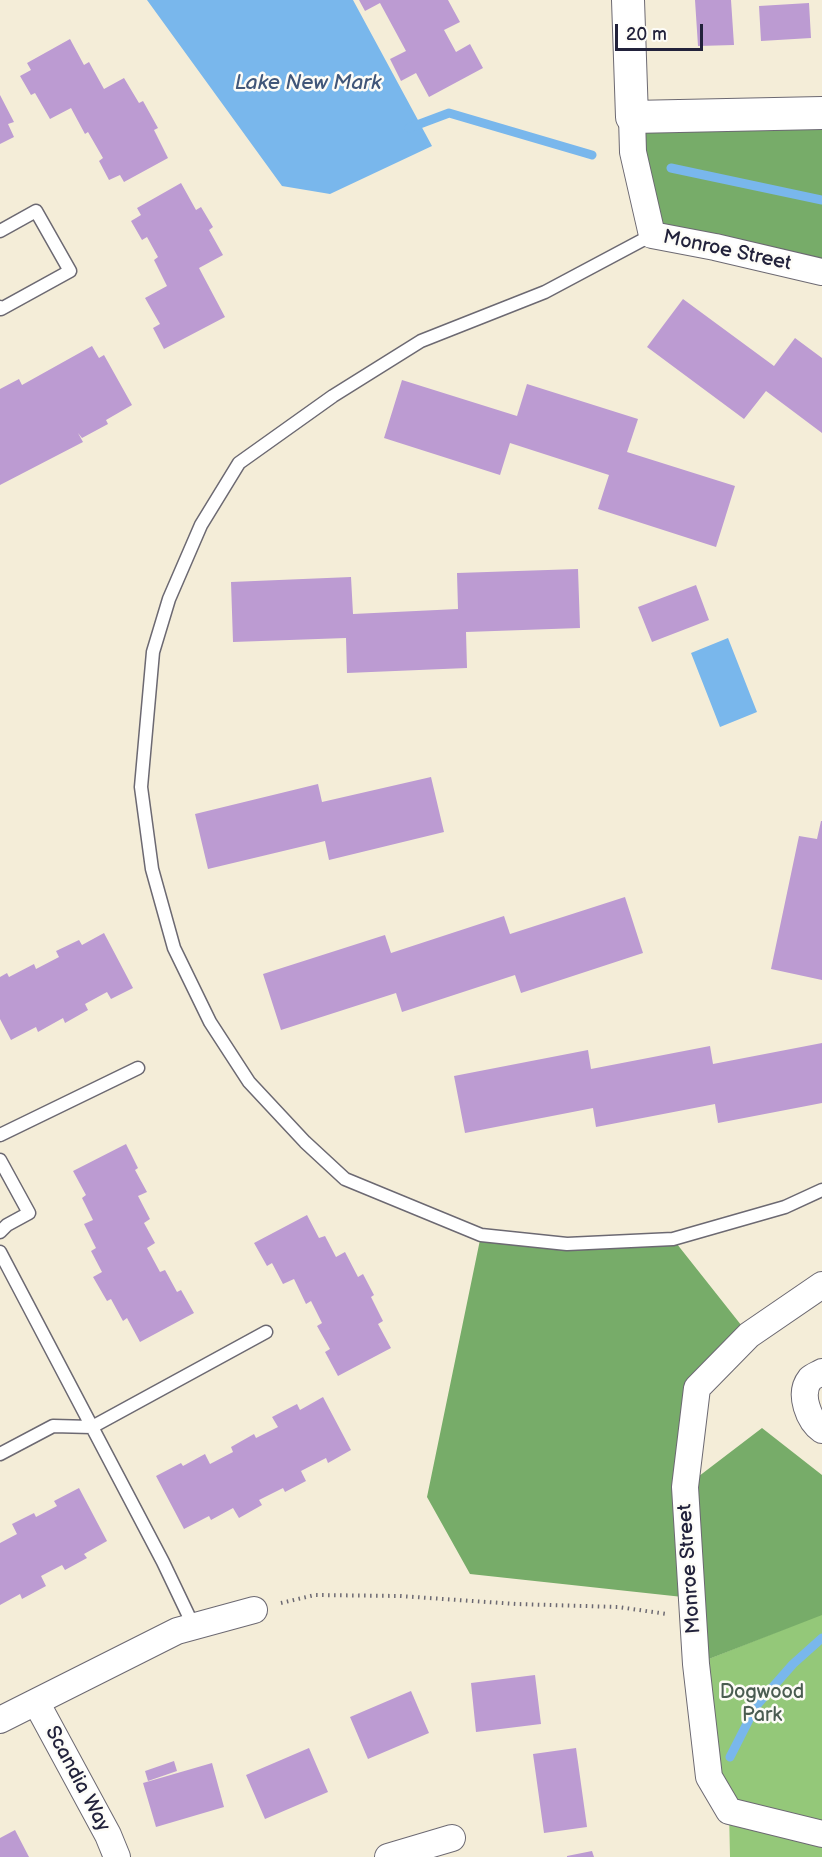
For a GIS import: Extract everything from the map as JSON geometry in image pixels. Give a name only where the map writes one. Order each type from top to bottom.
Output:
[{"type":"street","name":"Monroe Street","points":[[628,0],[633,152],[652,235],[822,272]]},
{"type":"street","points":[[632,117],[822,113]]},
{"type":"street","name":"Monroe Street","points":[[822,1286],[749,1335],[697,1388],[685,1487],[696,1664],[709,1777],[729,1811],[822,1834]]},
{"type":"street","points":[[822,1371],[809,1380],[805,1395],[807,1413],[822,1430]]},
{"type":"street","points":[[0,1720],[177,1631],[254,1610]]},
{"type":"street","name":"Scandia Way","points":[[36,1702],[108,1835],[117,1857]]},
{"type":"street","points":[[388,1857],[452,1838]]},
{"type":"lane","points":[[0,231],[36,211],[70,271],[1,309],[0,306]]},
{"type":"lane","points":[[652,235],[545,292],[422,341],[333,396],[239,463],[201,525],[170,599],[153,652],[141,787],[152,869],[174,948],[210,1022],[249,1082],[305,1142],[345,1179],[481,1235],[567,1244],[673,1239],[785,1207],[822,1190]]},
{"type":"lane","points":[[0,1135],[138,1068]]},
{"type":"lane","points":[[0,1160],[29,1213],[0,1232]]},
{"type":"lane","points":[[0,1252],[164,1562],[194,1627]]},
{"type":"lane","points":[[0,1454],[52,1426],[92,1427],[266,1332]]},
{"type":"path","points":[[254,1610],[315,1595],[400,1596],[516,1604],[618,1607],[693,1618]]},
{"type":"green space","points":[[822,113],[822,272],[652,235],[632,117]]},
{"type":"green space","points":[[481,1235],[567,1244],[673,1239],[749,1335],[697,1388],[686,1486],[762,1428],[822,1475],[822,1615],[696,1664],[692,1598],[470,1574],[427,1497]]},
{"type":"green space","name":"Dogwood Park","points":[[822,1614],[822,1857],[730,1857],[729,1811],[696,1664]]},
{"type":"water","name":"Lake New Mark","points":[[147,0],[353,0],[432,146],[330,194],[282,186]]},
{"type":"water","points":[[728,638],[757,712],[720,727],[691,653]]},
{"type":"building","points":[[359,0],[448,0],[460,22],[444,30],[456,52],[470,44],[483,68],[429,97],[416,73],[401,81],[390,59],[406,51],[380,3],[365,11]]},
{"type":"building","points":[[695,0],[731,0],[734,45],[698,46]]},
{"type":"building","points":[[809,3],[811,38],[761,41],[759,6]]},
{"type":"building","points":[[70,39],[84,65],[89,62],[104,89],[124,78],[139,103],[143,101],[158,128],[154,130],[168,158],[124,182],[120,175],[109,180],[99,161],[103,158],[88,132],[85,134],[71,108],[50,119],[35,93],[31,95],[20,76],[31,70],[27,63]]},
{"type":"building","points":[[0,95],[14,122],[8,124],[14,137],[0,144]]},
{"type":"building","points":[[181,183],[196,210],[201,207],[213,227],[209,230],[223,255],[199,268],[225,317],[164,349],[153,328],[160,324],[145,298],[167,286],[154,260],[158,257],[147,237],[142,240],[131,221],[141,215],[137,208]]},
{"type":"building","points":[[683,299],[774,366],[795,338],[822,358],[822,433],[766,391],[744,419],[647,347]]},
{"type":"building","points":[[92,346],[99,358],[104,355],[132,405],[106,420],[108,424],[82,438],[78,433],[83,442],[0,485],[0,389],[19,379],[22,385]]},
{"type":"building","points":[[402,380],[517,416],[527,384],[638,419],[627,452],[735,486],[716,547],[598,509],[609,475],[510,443],[500,475],[384,438]]},
{"type":"building","points":[[578,569],[580,628],[466,632],[467,668],[347,673],[346,638],[233,642],[231,582],[351,577],[353,614],[458,609],[457,573]]},
{"type":"building","points":[[696,585],[709,620],[652,642],[638,607]]},
{"type":"building","points":[[431,777],[444,832],[329,860],[325,841],[208,869],[195,814],[318,784],[322,802]]},
{"type":"building","points":[[821,821],[822,980],[771,969],[799,836],[817,839]]},
{"type":"building","points":[[625,897],[643,953],[521,993],[515,975],[402,1012],[396,993],[281,1030],[263,974],[385,935],[391,953],[504,916],[510,934]]},
{"type":"building","points":[[104,933],[133,988],[111,999],[107,992],[85,1004],[88,1010],[65,1023],[63,1018],[38,1032],[36,1027],[11,1040],[0,1019],[0,977],[7,973],[9,977],[34,964],[36,969],[59,957],[56,951],[79,940],[82,945]]},
{"type":"building","points":[[822,1043],[822,1103],[718,1123],[715,1104],[596,1127],[593,1108],[465,1133],[454,1076],[588,1050],[591,1069],[710,1046],[713,1064]]},
{"type":"building","points":[[126,1144],[138,1168],[135,1170],[147,1192],[138,1196],[150,1219],[144,1223],[155,1243],[147,1248],[160,1272],[165,1270],[177,1292],[181,1290],[194,1313],[140,1342],[127,1318],[123,1321],[111,1299],[107,1301],[93,1277],[102,1272],[91,1251],[96,1248],[84,1224],[93,1220],[82,1198],[86,1195],[73,1171]]},
{"type":"building","points":[[307,1215],[319,1238],[325,1236],[336,1257],[345,1252],[358,1277],[363,1274],[374,1295],[371,1297],[383,1321],[378,1324],[391,1348],[338,1376],[325,1352],[330,1349],[317,1326],[322,1323],[311,1301],[306,1304],[294,1279],[283,1284],[272,1263],[267,1266],[254,1243]]},
{"type":"building","points":[[323,1397],[351,1450],[328,1463],[326,1458],[301,1471],[306,1481],[285,1492],[283,1488],[259,1500],[262,1505],[239,1518],[233,1508],[211,1520],[209,1516],[184,1529],[156,1476],[181,1463],[183,1466],[205,1454],[210,1464],[233,1452],[231,1447],[254,1434],[256,1438],[278,1427],[272,1417],[297,1404],[300,1410]]},
{"type":"building","points":[[79,1488],[107,1541],[84,1554],[87,1558],[65,1570],[62,1565],[41,1576],[46,1586],[22,1599],[20,1594],[0,1605],[0,1543],[17,1534],[12,1524],[34,1513],[36,1517],[57,1506],[54,1501]]},
{"type":"building","points":[[535,1675],[541,1724],[476,1732],[471,1683]]},
{"type":"building","points":[[411,1691],[429,1733],[368,1759],[350,1717]]},
{"type":"building","points":[[309,1748],[328,1792],[265,1819],[246,1775]]},
{"type":"building","points":[[576,1748],[587,1827],[544,1833],[533,1754]]},
{"type":"building","points":[[174,1761],[177,1771],[148,1781],[145,1771]]},
{"type":"building","points":[[212,1763],[224,1807],[156,1827],[143,1783]]},
{"type":"building","points":[[15,1830],[29,1857],[0,1857],[0,1838]]},
{"type":"building","points":[[592,1851],[594,1857],[567,1857],[567,1856]]},
{"type":"waterway","points":[[409,128],[449,113],[592,155]]},
{"type":"waterway","points":[[671,168],[822,200]]},
{"type":"waterway","points":[[730,1757],[756,1706],[793,1664],[822,1638]]}]
